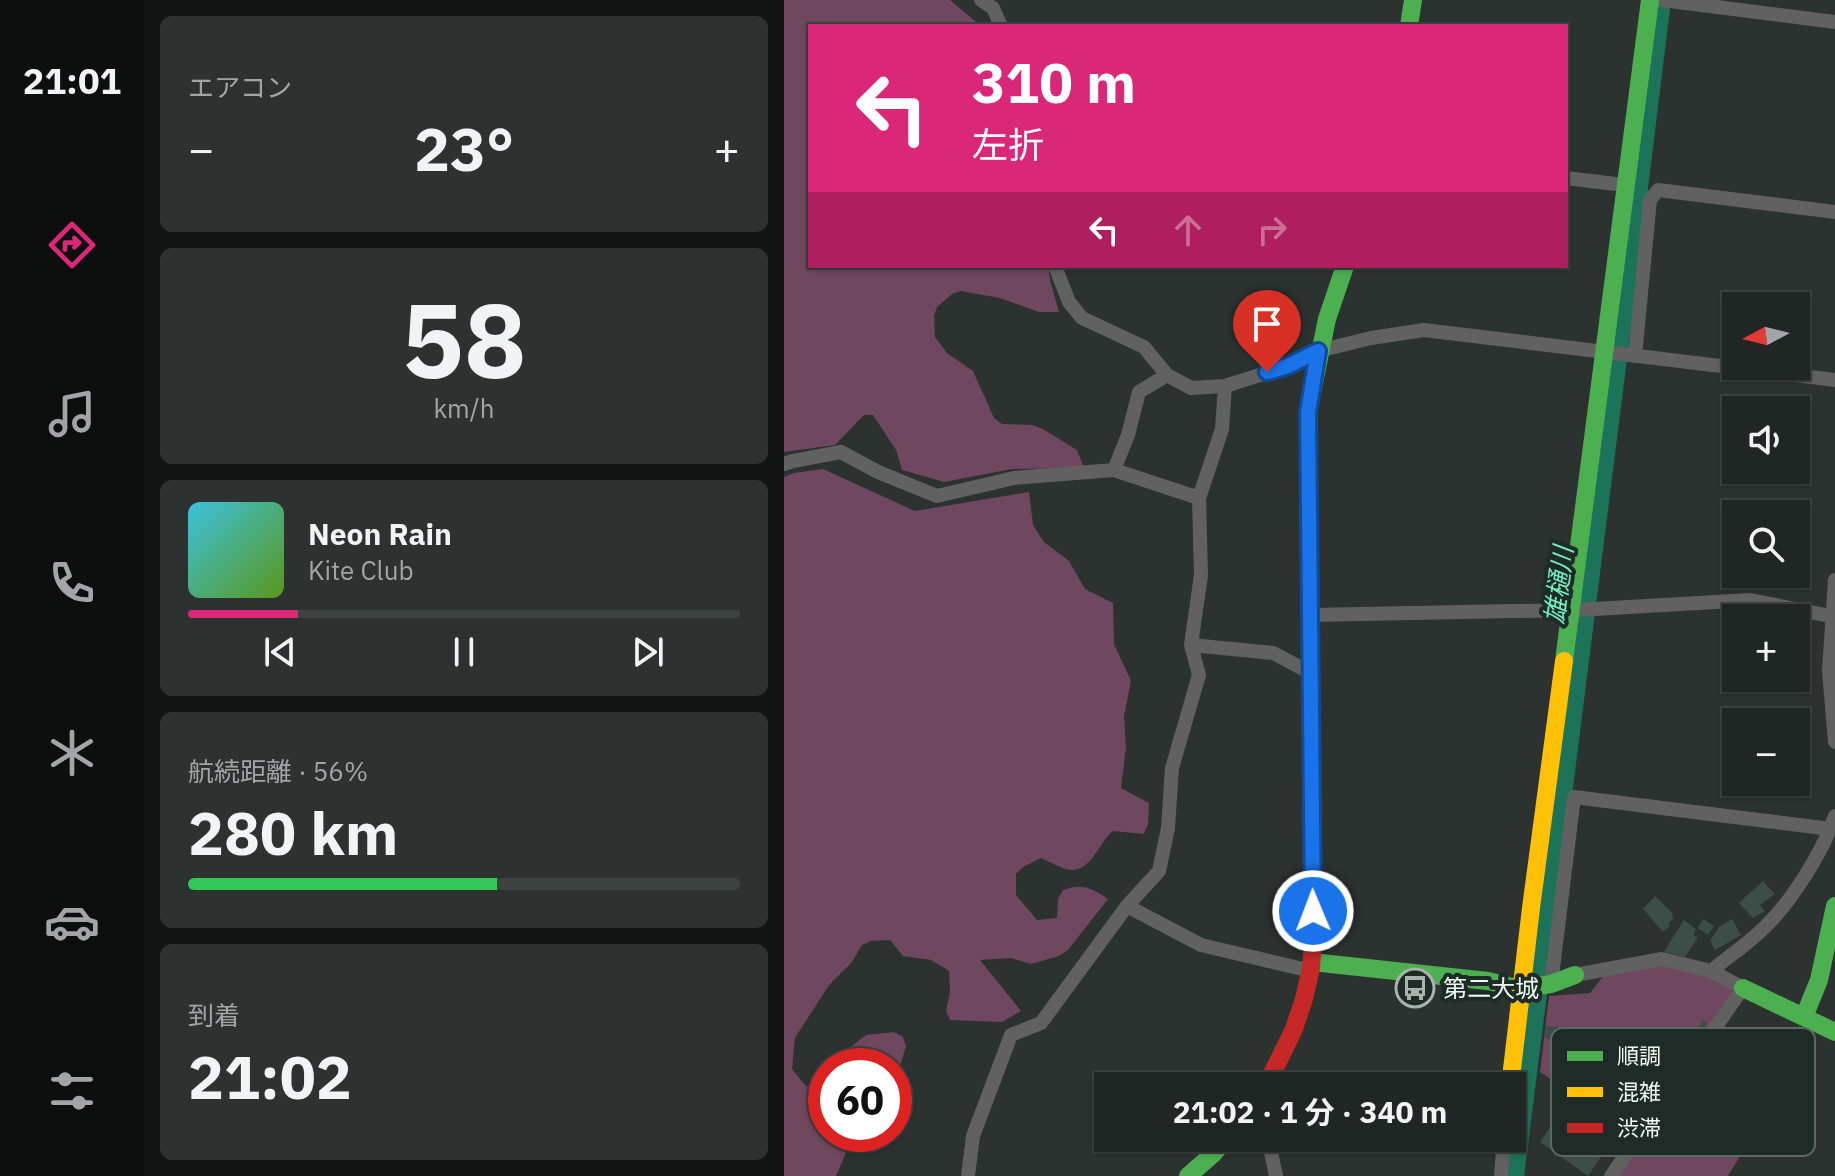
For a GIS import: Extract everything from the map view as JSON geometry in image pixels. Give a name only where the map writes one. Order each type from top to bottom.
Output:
[{"type":"main road","points":[[1409,24],[1413,0]]},
{"type":"main road","points":[[1512,1072],[1579,610],[1603,353],[1650,0]]},
{"type":"main road","points":[[1274,1072],[1289,1044],[1312,966],[1308,412],[1318,351],[1344,268]]},
{"type":"main road","points":[[1804,1017],[1819,980],[1835,906]]},
{"type":"main road","points":[[1312,966],[1488,981],[1523,989],[1548,985],[1575,975]]},
{"type":"main road","points":[[1743,988],[1835,1032]]},
{"type":"main road","points":[[1188,1176],[1215,1152]]},
{"type":"street","points":[[981,0],[993,8],[1000,24]]},
{"type":"street","points":[[1664,0],[1734,4],[1835,22]]},
{"type":"street","points":[[1568,178],[1624,185]]},
{"type":"street","points":[[1635,356],[1650,200],[1658,190],[1835,212]]},
{"type":"street","points":[[1056,268],[1069,302],[1082,318],[1144,347],[1167,375],[1191,388],[1225,386],[1288,366],[1318,351],[1371,338],[1424,330],[1835,380]]},
{"type":"street","points":[[1114,470],[1128,435],[1139,392],[1167,375]]},
{"type":"street","points":[[968,1176],[973,1136],[1011,1035],[1041,1023],[1127,906],[1159,871],[1168,828],[1172,768],[1199,675],[1191,645],[1201,575],[1199,498],[1222,429],[1225,386]]},
{"type":"street","points":[[784,464],[841,452],[878,472],[937,496],[1014,478],[1114,470],[1199,498]]},
{"type":"street","points":[[1835,580],[1829,671],[1835,742]]},
{"type":"street","points":[[1310,615],[1579,610],[1750,600],[1834,617]]},
{"type":"street","points":[[1191,645],[1273,653],[1311,673]]},
{"type":"street","points":[[1548,985],[1574,797],[1833,822],[1800,885],[1766,926],[1711,971]]},
{"type":"street","points":[[1127,906],[1201,945],[1312,966]]},
{"type":"street","points":[[1575,975],[1662,959],[1711,971],[1743,988],[1715,1028]]},
{"type":"street","points":[[1271,1152],[1276,1176]]},
{"type":"street","points":[[1501,1176],[1503,1152]]},
{"type":"street","points":[[1611,1176],[1625,1156]]},
{"type":"shaded area","points":[[784,0],[950,0],[979,24],[808,24],[808,268],[1048,268],[1059,312],[1039,312],[1000,298],[961,291],[952,294],[937,307],[935,337],[947,353],[973,371],[994,418],[1002,424],[1032,425],[1043,429],[1077,450],[1084,468],[1012,469],[944,482],[902,470],[896,450],[873,415],[864,415],[835,445],[784,452]]},
{"type":"shaded area","points":[[823,469],[915,511],[1029,492],[1033,525],[1044,542],[1069,561],[1085,589],[1113,603],[1114,644],[1131,681],[1124,716],[1126,747],[1121,788],[1149,803],[1144,834],[1113,831],[1079,869],[1065,869],[1041,858],[1016,874],[1016,895],[1037,920],[1057,918],[1058,899],[1063,890],[1087,888],[1108,899],[1068,950],[1059,956],[1031,964],[1011,958],[980,960],[1021,1011],[1002,1022],[950,1020],[946,1011],[950,992],[949,971],[931,960],[903,956],[890,940],[862,945],[852,962],[829,985],[795,1038],[792,1069],[808,1087],[808,1152],[846,1152],[836,1176],[784,1176],[784,477]]},
{"type":"shaded area","points":[[1663,964],[1709,976],[1734,990],[1707,1028],[1551,1028],[1551,1080],[1540,1072],[1549,996],[1590,993],[1605,974]]},
{"type":"shaded area","points":[[894,1032],[903,1037],[905,1048],[851,1048],[866,1035]]},
{"type":"shaded area","points":[[1633,1156],[1740,1156],[1728,1176],[1619,1176]]},
{"type":"building","points":[[1763,881],[1775,894],[1760,905],[1765,911],[1753,918],[1739,903]]},
{"type":"building","points":[[1655,896],[1674,918],[1663,932],[1643,909]]},
{"type":"building","points":[[1703,919],[1714,926],[1708,935],[1698,928]]},
{"type":"building","points":[[1732,919],[1741,935],[1715,950],[1710,941],[1719,927]]},
{"type":"building","points":[[1684,920],[1696,929],[1693,935],[1698,937],[1685,957],[1664,952]]},
{"type":"building","points":[[1703,1020],[1707,1023],[1705,1028],[1697,1028]]},
{"type":"building","points":[[1546,1026],[1559,1027],[1551,1028],[1551,1039],[1545,1038]]},
{"type":"building","points":[[1551,1126],[1551,1150],[1540,1142]]},
{"type":"building","points":[[1560,1156],[1601,1156],[1588,1176]]},
{"type":"waterway","name":"雄樋川","points":[[1513,1176],[1660,0]]},
{"type":"traffic: fast","points":[[1409,24],[1413,0]]},
{"type":"traffic: fast","points":[[1564,661],[1650,0]]},
{"type":"traffic: fast","points":[[1312,808],[1308,412],[1327,319],[1344,268]]},
{"type":"traffic: fast","points":[[1804,1017],[1819,980],[1835,906]]},
{"type":"traffic: fast","points":[[1312,962],[1488,981],[1520,989],[1551,984],[1575,975]]},
{"type":"traffic: fast","points":[[1743,988],[1835,1032]]},
{"type":"traffic: fast","points":[[1188,1176],[1215,1152]]},
{"type":"traffic: slow","points":[[1512,1072],[1564,661]]},
{"type":"traffic: jam","points":[[1273,1072],[1294,1029],[1311,968],[1312,808]]},
{"type":"place","name":"第二大城","points":[[1415,988]]},
{"type":"route","points":[[1267,372],[1288,366],[1318,351],[1308,412],[1313,911]]}]
